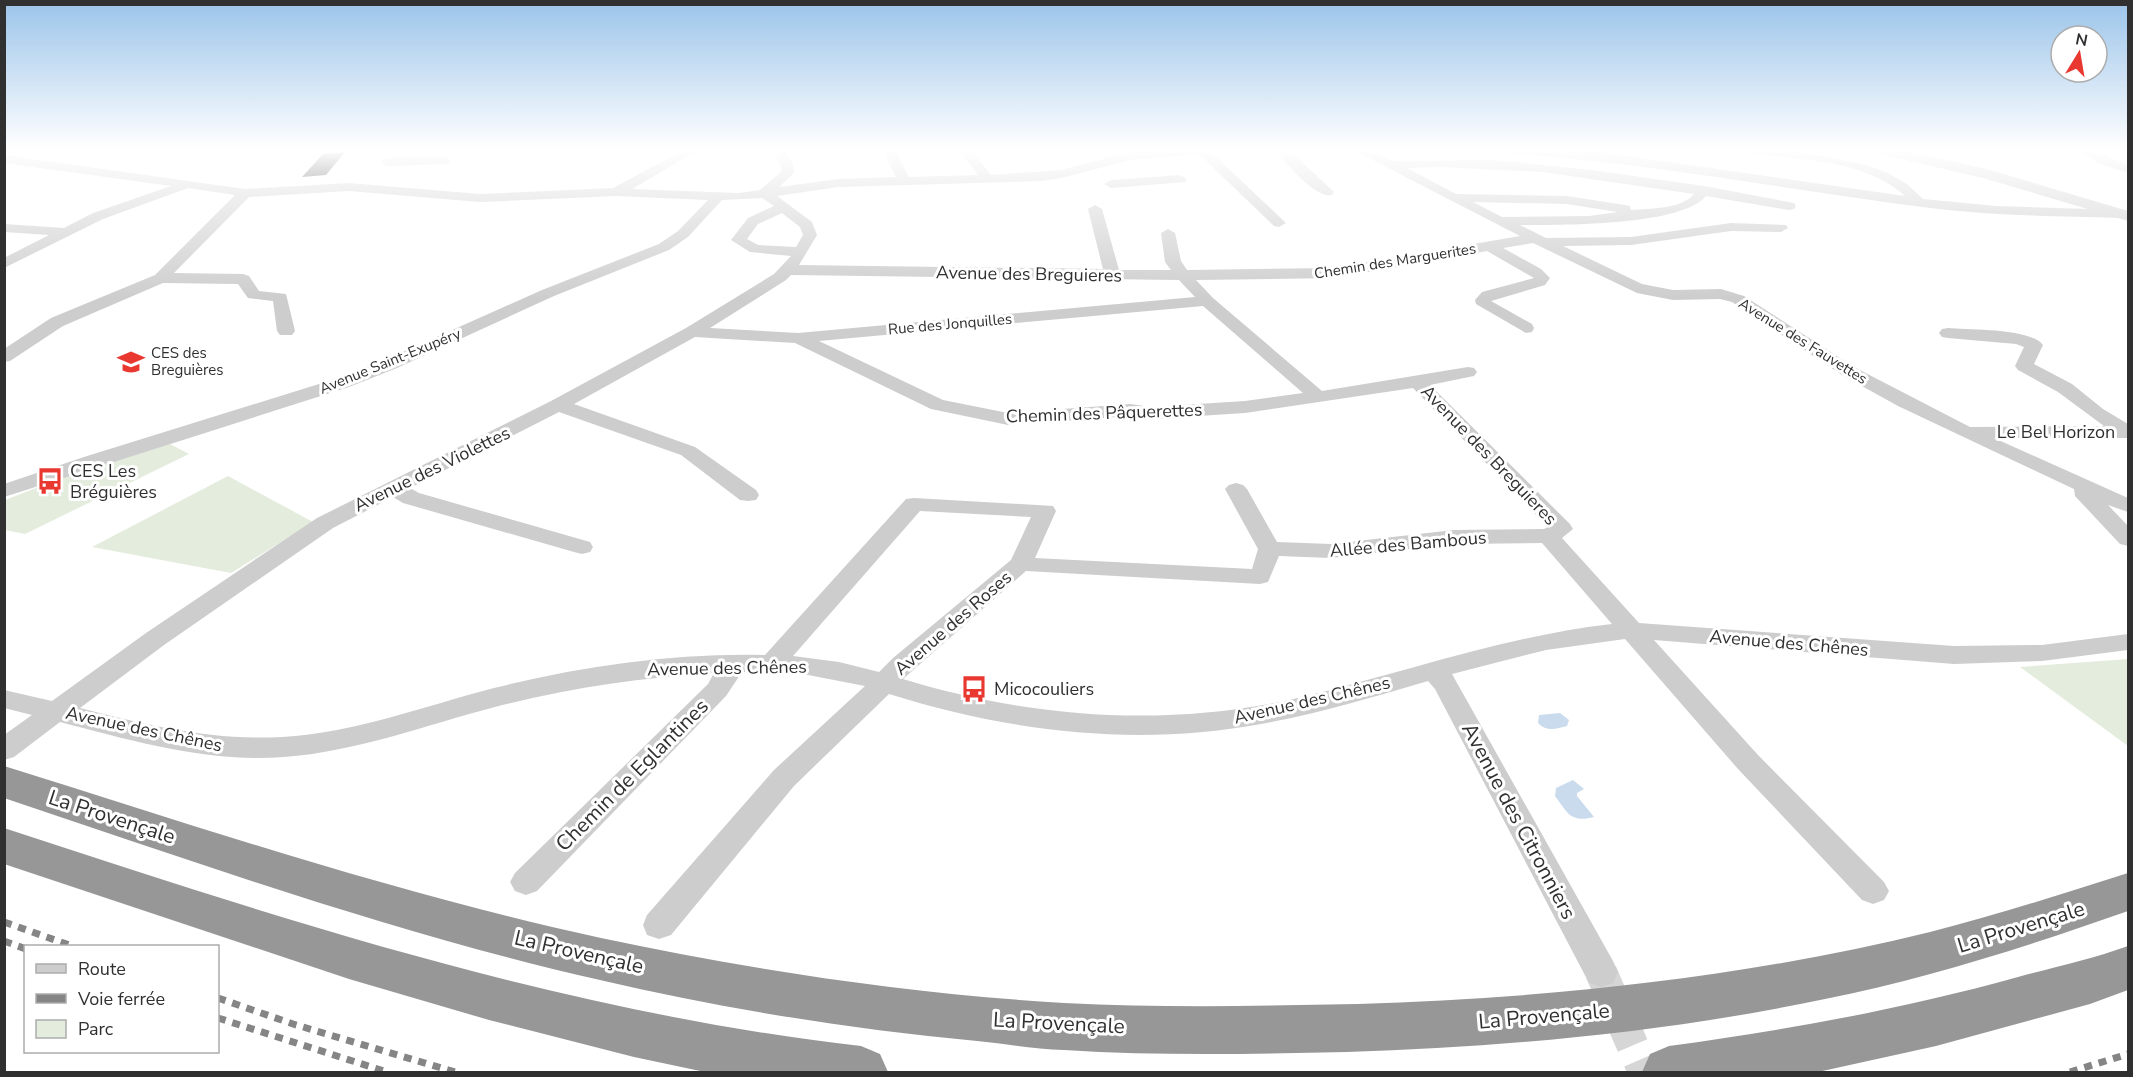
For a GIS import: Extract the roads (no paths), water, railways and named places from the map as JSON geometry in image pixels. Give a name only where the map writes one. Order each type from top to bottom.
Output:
[{"type":"highway","name":"La Provençale","points":[[4,782],[292,875],[442,919],[600,959],[801,997],[925,1014],[1071,1027],[1230,1029],[1417,1027],[1575,1015],[1713,997],[1853,972],[2049,921],[2128,892]]},
{"type":"highway","points":[[4,846],[310,947],[480,996],[639,1035],[812,1067],[861,1072]]},
{"type":"highway","points":[[1669,1072],[1763,1060],[1871,1039],[1967,1016],[2128,968]]},
{"type":"street","points":[[4,264],[60,236],[63,232],[144,199]]},
{"type":"street","points":[[5,357],[57,322],[161,278],[239,199]]},
{"type":"street","name":"Avenue Saint-Exupéry","points":[[4,492],[91,461],[332,386],[391,364],[569,284],[664,246],[683,234],[716,199]]},
{"type":"street","name":"Avenue des Violettes","points":[[4,750],[155,639],[311,532],[558,405],[692,332],[789,270],[810,235],[809,229],[773,199]]},
{"type":"street","points":[[1256,199],[1280,223]]},
{"type":"street","name":"Avenue des Fauvettes","points":[[1456,199],[1643,290],[1673,295],[1722,294],[1738,299],[1848,371],[1965,432],[2128,506]]},
{"type":"street","points":[[1525,199],[1567,200],[1642,212]]},
{"type":"street","points":[[1499,221],[1589,220],[1690,205],[1695,199]]},
{"type":"street","points":[[1753,199],[1789,206]]},
{"type":"street","points":[[1900,199],[1975,208],[2075,206]]},
{"type":"street","points":[[1916,199],[1919,202]]},
{"type":"street","points":[[2056,199],[2075,206],[2125,215]]},
{"type":"street","points":[[784,207],[753,221],[738,240],[755,249],[801,252]]},
{"type":"street","points":[[1095,209],[1112,274]]},
{"type":"street","name":"Chemin des Marguerites","points":[[1183,275],[1334,273],[1489,246],[1538,240],[1631,241],[1731,227],[1781,228]]},
{"type":"street","points":[[4,228],[63,232]]},
{"type":"street","points":[[1168,233],[1173,262],[1183,275],[1207,301],[1318,397]]},
{"type":"street","points":[[1489,246],[1536,272],[1542,278],[1539,282],[1488,295],[1483,300],[1484,304],[1526,328]]},
{"type":"street","name":"Avenue des Breguieres","points":[[789,270],[1183,275]]},
{"type":"street","points":[[161,278],[243,279],[254,294],[280,297],[286,331]]},
{"type":"street","name":"Rue des Jonquilles","points":[[692,332],[798,338],[1207,301]]},
{"type":"street","name":"Le Bel Horizon","points":[[1947,333],[2030,342],[2034,345],[2024,366],[2029,371],[2065,388],[2096,413],[2128,432]]},
{"type":"street","name":"Chemin des Pâquerettes","points":[[798,338],[938,405],[1008,419],[1130,410],[1151,413],[1245,407],[1318,397]]},
{"type":"street","points":[[1417,382],[1468,372]]},
{"type":"street","name":"Avenue des Breguieres","points":[[1318,397],[1417,382],[1562,529],[1548,536],[1748,762],[1873,891]]},
{"type":"street","points":[[558,405],[688,452],[748,495]]},
{"type":"street","name":"Le Bel Horizon","points":[[1965,432],[2128,432]]},
{"type":"street","name":"Avenue des Fauvettes","points":[[2076,483],[2128,539]]},
{"type":"street","points":[[394,488],[411,498],[582,547]]},
{"type":"street","points":[[1021,564],[1260,577],[1269,549],[1236,489]]},
{"type":"street","name":"Avenue des Roses","points":[[659,925],[784,778],[902,664],[1021,564],[1045,511],[914,504],[771,664]]},
{"type":"street","name":"Allée des Bambous","points":[[1269,549],[1331,551],[1454,537],[1548,536]]},
{"type":"street","name":"Avenue des Chênes","points":[[4,699],[201,745],[279,747],[358,734],[567,679],[624,671],[733,664],[771,664],[821,668],[954,703],[1008,714],[1080,723],[1140,725],[1197,723],[1261,715],[1297,708],[1577,635],[1630,630],[1954,655],[2042,653],[2127,643]]},
{"type":"street","name":"Chemin de Eglantines","points":[[526,882],[717,690],[733,664]]},
{"type":"street","name":"Avenue des Citronniers","points":[[1435,671],[1446,685],[1601,972]]},
{"type":"water","points":[[1560,713],[1569,720],[1567,726],[1549,729],[1538,723],[1539,715]]},
{"type":"water","points":[[1573,780],[1584,789],[1577,793],[1577,796],[1594,817],[1580,819],[1570,815],[1555,796],[1556,788]]},
{"type":"tunnel","points":[[1601,972],[1644,1072]]},
{"type":"railway","points":[[4,922],[69,945]]},
{"type":"railway","points":[[4,941],[24,948]]},
{"type":"railway","points":[[219,998],[293,1024],[455,1072]]},
{"type":"railway","points":[[219,1018],[387,1072]]},
{"type":"railway","points":[[2070,1072],[2128,1054]]},
{"type":"place","name":"CES des Breguières","points":[[131,362]]},
{"type":"place","name":"CES Les Bréguières","points":[[50,481]]},
{"type":"place","name":"Micocouliers","points":[[974,689]]}]
